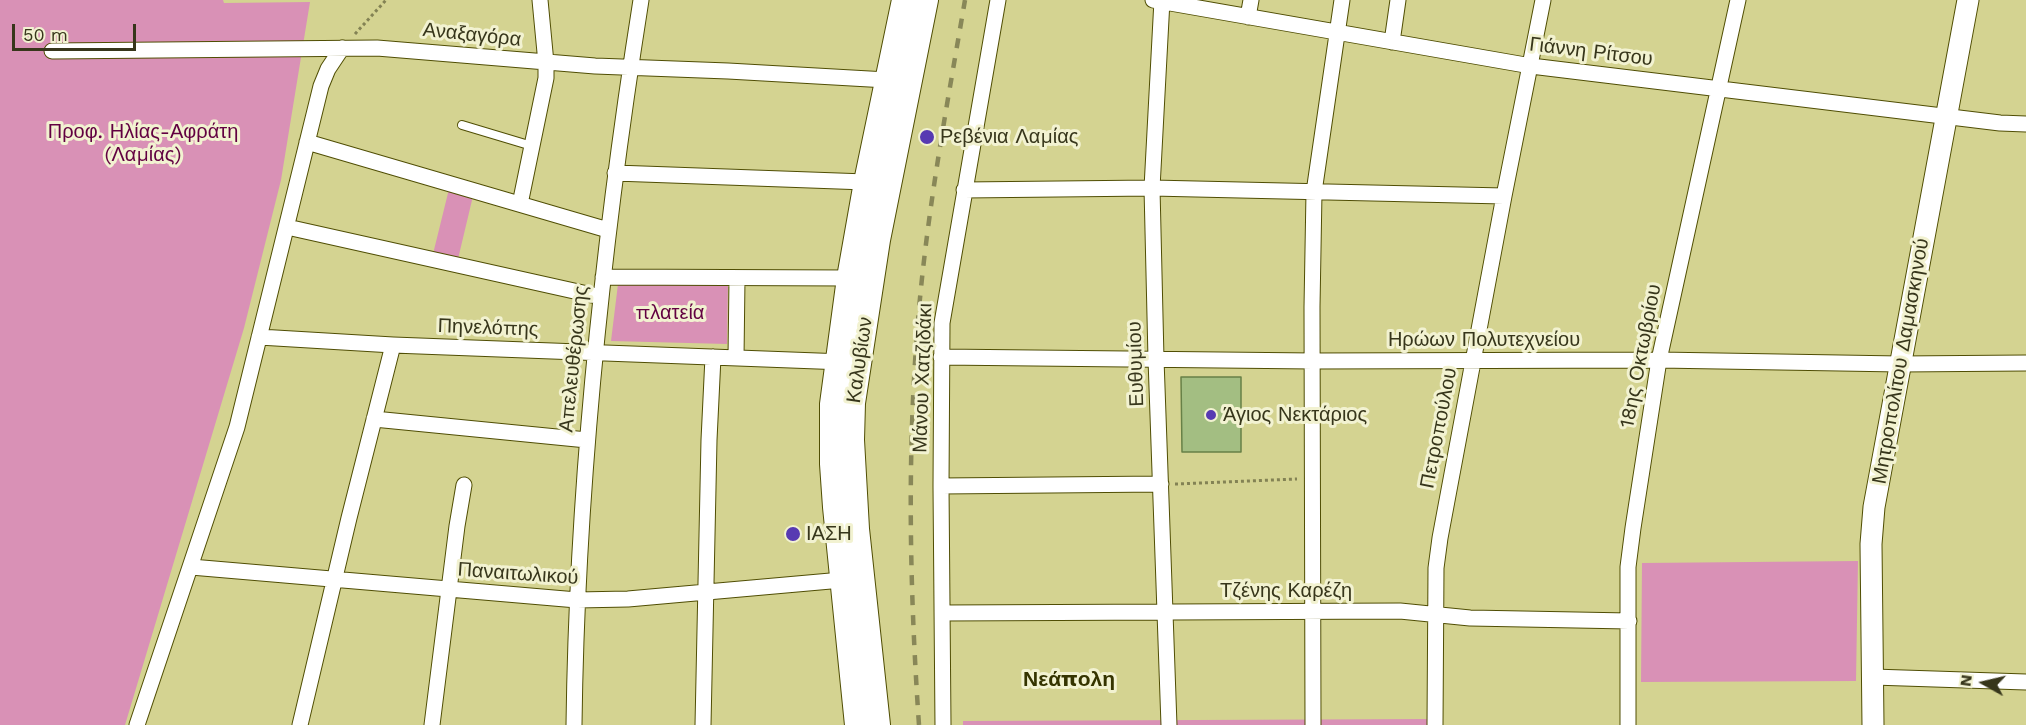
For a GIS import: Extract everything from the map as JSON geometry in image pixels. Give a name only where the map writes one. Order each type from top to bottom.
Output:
[{"type":"main road","name":"Καλυβίων","points":[[878,725],[863,590],[852,440],[853,403],[848,362],[849,278],[866,182],[904,0]]},
{"type":"main road","name":"Καλυβίων","points":[[857,725],[832,464],[832,404],[848,362],[878,240],[926,0]]},
{"type":"street","points":[[520,204],[546,78],[540,0]]},
{"type":"street","name":"Απελευθέρωσης","points":[[574,725],[586,440],[615,173],[641,0]]},
{"type":"street","name":"Μάνου Χατζιδάκι","points":[[943,725],[942,323],[998,0]]},
{"type":"street","points":[[1248,17],[1251,0]]},
{"type":"street","points":[[1313,725],[1314,192],[1342,0]]},
{"type":"street","points":[[1392,42],[1398,0]]},
{"type":"street","name":"Πετροπούλου","points":[[1435,725],[1436,568],[1440,538],[1543,0]]},
{"type":"street","name":"18ης Οκτωβρίου","points":[[1628,725],[1630,548],[1659,360],[1738,0]]},
{"type":"street","name":"Μητροπολίτου Δαμασκηνού","points":[[1873,725],[1872,524],[1968,0]]},
{"type":"street","name":"Γιάννη Ρίτσου","points":[[1159,1],[1531,66],[2000,123],[2026,124]]},
{"type":"street","name":"Ευθυμίου","points":[[1159,1],[1152,188],[1169,725]]},
{"type":"street","name":"Αναξαγόρα","points":[[52,51],[342,48],[419,50],[546,63],[728,70],[887,80]]},
{"type":"street","points":[[137,725],[237,427],[321,86],[327,69],[342,48]]},
{"type":"street","points":[[307,142],[608,230]]},
{"type":"street","points":[[615,173],[866,182]]},
{"type":"street","points":[[964,190],[1152,188],[1504,196]]},
{"type":"street","points":[[287,227],[601,297]]},
{"type":"street","points":[[603,277],[849,278]]},
{"type":"street","points":[[736,358],[737,279]]},
{"type":"street","name":"Πηνελόπης","points":[[259,338],[848,362]]},
{"type":"street","points":[[300,725],[393,345]]},
{"type":"street","points":[[703,725],[713,357]]},
{"type":"street","name":"Ηρώων Πολυτεχνείου","points":[[941,357],[1313,361],[1659,360],[1900,364],[2026,363]]},
{"type":"street","points":[[374,419],[586,440]]},
{"type":"street","points":[[941,486],[1161,484]]},
{"type":"street","points":[[432,725],[448,590],[464,485]]},
{"type":"street","name":"Παναιτωλικού","points":[[191,567],[578,600],[628,599],[842,580]]},
{"type":"street","name":"Τζένης Καρέζη","points":[[943,613],[1400,610],[1470,618],[1629,621]]},
{"type":"street","points":[[1873,677],[2026,682]]},
{"type":"lane","points":[[462,124],[533,146]]},
{"type":"path","points":[[342,48],[386,0]]},
{"type":"path","points":[[1161,484],[1313,479]]},
{"type":"green space","name":"Προφ. Ηλίας-Αφράτη (Λαμίας)","points":[[0,0],[310,2],[281,180],[244,328],[125,725],[0,725]]},
{"type":"green space","points":[[449,189],[473,196],[458,259],[433,254]]},
{"type":"green space","name":"πλατεία","points":[[728,283],[727,344],[611,341],[618,284]]},
{"type":"green space","points":[[1858,561],[1856,681],[1641,682],[1642,563]]},
{"type":"green space","points":[[1433,719],[1432,725],[963,725],[963,721]]},
{"type":"building","name":"Άγιος Νεκτάριος","points":[[1181,377],[1241,377],[1241,452],[1182,452]]},
{"type":"railway","points":[[919,725],[913,627],[911,529],[912,431],[917,334],[931,208],[965,0]]},
{"type":"place","name":"Ρεβένια Λαμίας","points":[[927,137]]},
{"type":"place","name":"Άγιος Νεκτάριος","points":[[1211,415]]},
{"type":"place","name":"ΙΑΣΗ","points":[[793,534]]},
{"type":"district","name":"Νεάπολη","points":[[1069,680]]}]
